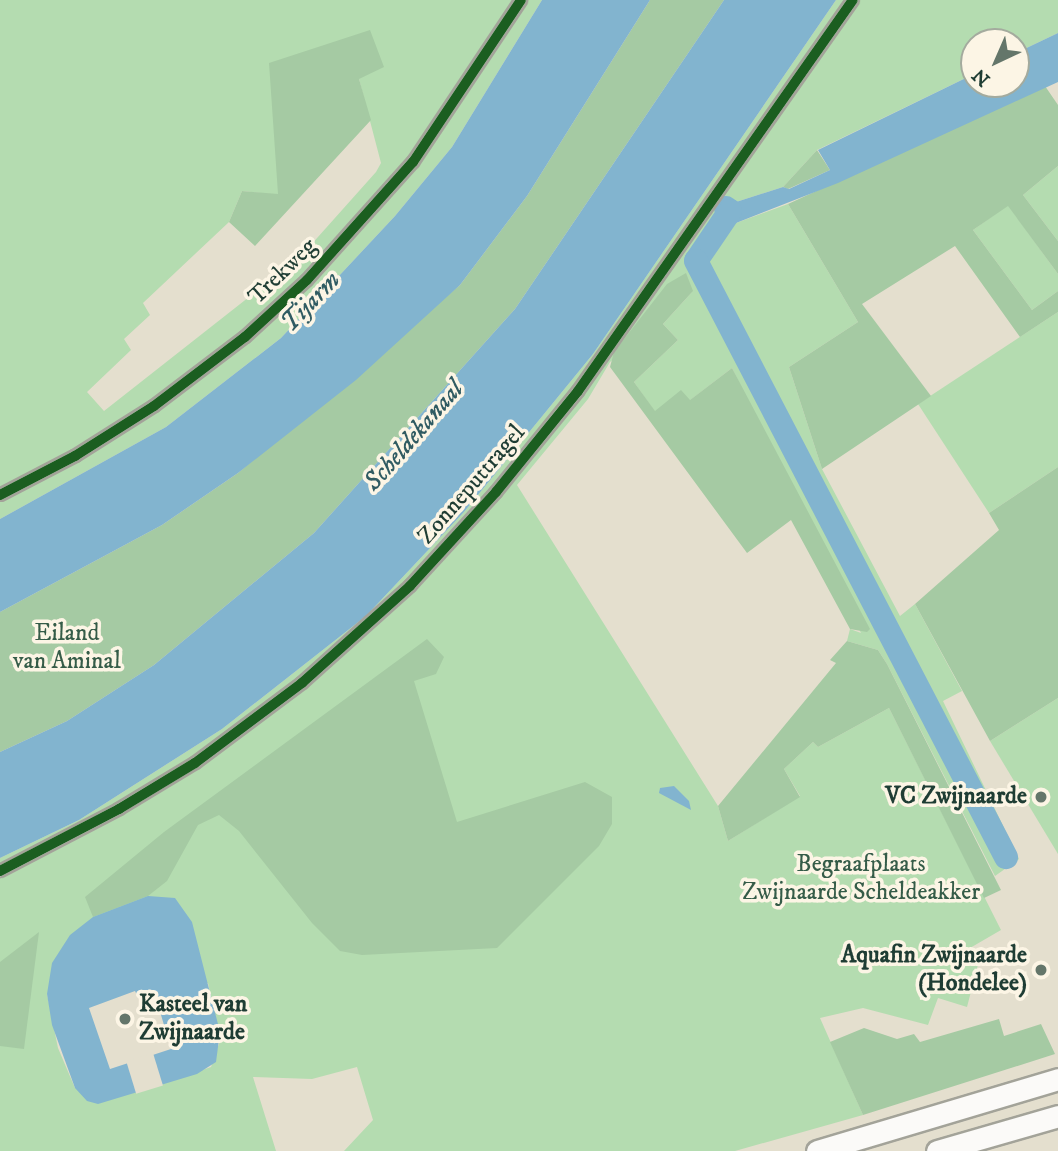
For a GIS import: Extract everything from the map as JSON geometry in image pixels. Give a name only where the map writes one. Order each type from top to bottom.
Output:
[{"type":"highway","points":[[817,1151],[1050,1082]]},
{"type":"highway","points":[[937,1151],[1058,1116]]},
{"type":"street","name":"Trekweg","points":[[0,495],[75,456],[154,406],[245,337],[307,280],[413,162],[521,0]]},
{"type":"street","name":"Zonneputtragel","points":[[0,871],[119,809],[195,763],[302,683],[410,586],[496,492],[578,391],[853,0]]},
{"type":"green space","points":[[0,0],[542,0],[452,147],[395,216],[281,338],[166,427],[0,519]],"holes":[[[370,31],[359,79],[381,163],[376,172],[301,256],[104,411],[87,392],[131,350],[124,339],[150,315],[143,303],[229,222],[242,191],[278,195],[279,174]]]},
{"type":"green space","name":"Eiland van Aminal","points":[[650,0],[724,0],[515,309],[314,533],[154,665],[67,721],[0,752],[0,612],[162,525],[238,473],[460,285],[527,196]]},
{"type":"green space","name":"Begraafplaats Zwijnaarde Scheldeakker","points":[[836,0],[1058,0],[1058,33],[1030,46],[1030,28],[960,28],[960,81],[817,150],[783,187],[736,202],[736,223],[788,204],[858,322],[789,367],[822,469],[900,616],[915,604],[962,691],[943,701],[1019,859],[995,876],[887,664],[878,650],[847,641],[850,629],[861,633],[732,368],[689,401],[655,412],[634,382],[678,340],[663,324],[693,291],[610,362],[588,399],[517,485],[718,806],[728,841],[800,796],[784,769],[813,742],[818,747],[889,708],[1001,930],[970,948],[981,953],[967,1007],[938,998],[928,1025],[863,1008],[820,1018],[863,1115],[735,1151],[344,1151],[373,1120],[357,1067],[312,1079],[253,1077],[276,1151],[0,1151],[0,858],[79,820],[222,729],[366,616],[464,512],[593,354]],"holes":[[[208,983],[220,1041],[211,1067],[173,1080],[75,1088],[58,1048],[47,994]]]},
{"type":"green space","points":[[370,30],[384,67],[359,79],[371,120],[255,246],[229,222],[242,191],[278,194],[269,63]]},
{"type":"green space","points":[[1045,86],[1058,105],[1058,166],[1023,195],[1058,241],[1058,274],[1008,206],[973,230],[1032,310],[1058,291],[1058,312],[1020,337],[955,246],[862,304],[931,396],[822,469],[789,367],[858,322],[788,204],[1019,98],[1030,98],[1030,93]]},
{"type":"green space","points":[[817,150],[830,170],[788,189],[783,187]]},
{"type":"green space","points":[[1058,166],[1058,241],[1023,195]]},
{"type":"green space","points":[[1008,205],[1058,274],[1058,291],[1032,310],[973,230]]},
{"type":"green space","points":[[686,273],[693,291],[663,324],[678,340],[634,382],[655,411],[681,390],[690,400],[732,368],[870,629],[867,632],[850,629],[791,520],[747,553],[610,367],[614,352],[667,284]]},
{"type":"green space","points":[[1058,312],[1058,467],[989,513],[918,404]]},
{"type":"green space","points":[[1058,467],[1058,698],[990,741],[915,604],[999,530],[989,513]]},
{"type":"green space","points":[[427,639],[444,657],[436,674],[414,681],[457,822],[585,782],[612,797],[612,824],[599,846],[497,948],[362,955],[340,951],[312,923],[239,831],[219,815],[198,825],[167,881],[148,896],[93,917],[85,897],[164,832]]},
{"type":"green space","points":[[847,641],[878,650],[887,664],[1001,890],[984,898],[889,708],[818,747],[813,742],[784,769],[800,797],[728,841],[718,806],[836,663],[830,660]]},
{"type":"green space","name":"VC Zwijnaarde","points":[[1058,698],[1058,854],[990,741]]},
{"type":"green space","points":[[39,932],[24,1049],[0,1046],[0,962]]},
{"type":"green space","points":[[999,1019],[1004,1036],[1041,1024],[1055,1054],[863,1115],[830,1042],[864,1028],[897,1039],[914,1034],[920,1042]]},
{"type":"water","points":[[542,0],[650,0],[527,196],[460,285],[356,380],[238,473],[162,525],[0,612],[0,519],[166,427],[281,338],[395,216],[452,147]]},
{"type":"water","name":"Scheldekanaal","points":[[724,0],[836,0],[593,354],[464,512],[366,616],[222,729],[79,820],[0,858],[0,752],[67,721],[154,665],[314,533],[515,309]]},
{"type":"water","points":[[1058,33],[1058,82],[1030,95],[1030,46]]},
{"type":"water","points":[[960,81],[960,98],[1023,98],[838,183],[736,223],[730,211],[736,202],[783,187],[789,189],[830,170],[818,150]]},
{"type":"water","points":[[674,786],[689,801],[691,810],[659,793],[660,788]]},
{"type":"water","points":[[148,896],[175,898],[192,922],[220,1032],[216,1062],[197,1074],[98,1104],[87,1101],[75,1088],[52,1025],[47,994],[52,963],[70,935],[93,917]],"holes":[[[135,991],[137,995],[154,991],[171,1049],[110,1069],[89,1008]]]},
{"type":"pier","points":[[153,1053],[163,1086],[136,1094],[126,1061]]},
{"type":"waterway","points":[[726,208],[730,211],[696,261],[1006,857]]},
{"type":"cycle path","points":[[0,495],[75,456],[154,406],[245,337],[307,280],[413,162],[521,0]]},
{"type":"cycle path","points":[[0,871],[119,809],[195,763],[302,683],[410,586],[496,492],[578,391],[853,0]]},
{"type":"place","name":"VC Zwijnaarde","points":[[1041,797]]},
{"type":"place","name":"Aquafin Zwijnaarde (Hondelee)","points":[[1041,970]]},
{"type":"place","name":"Kasteel van Zwijnaarde","points":[[125,1019]]},
{"type":"water label","name":"Tijarm","points":[[311,302]]}]
